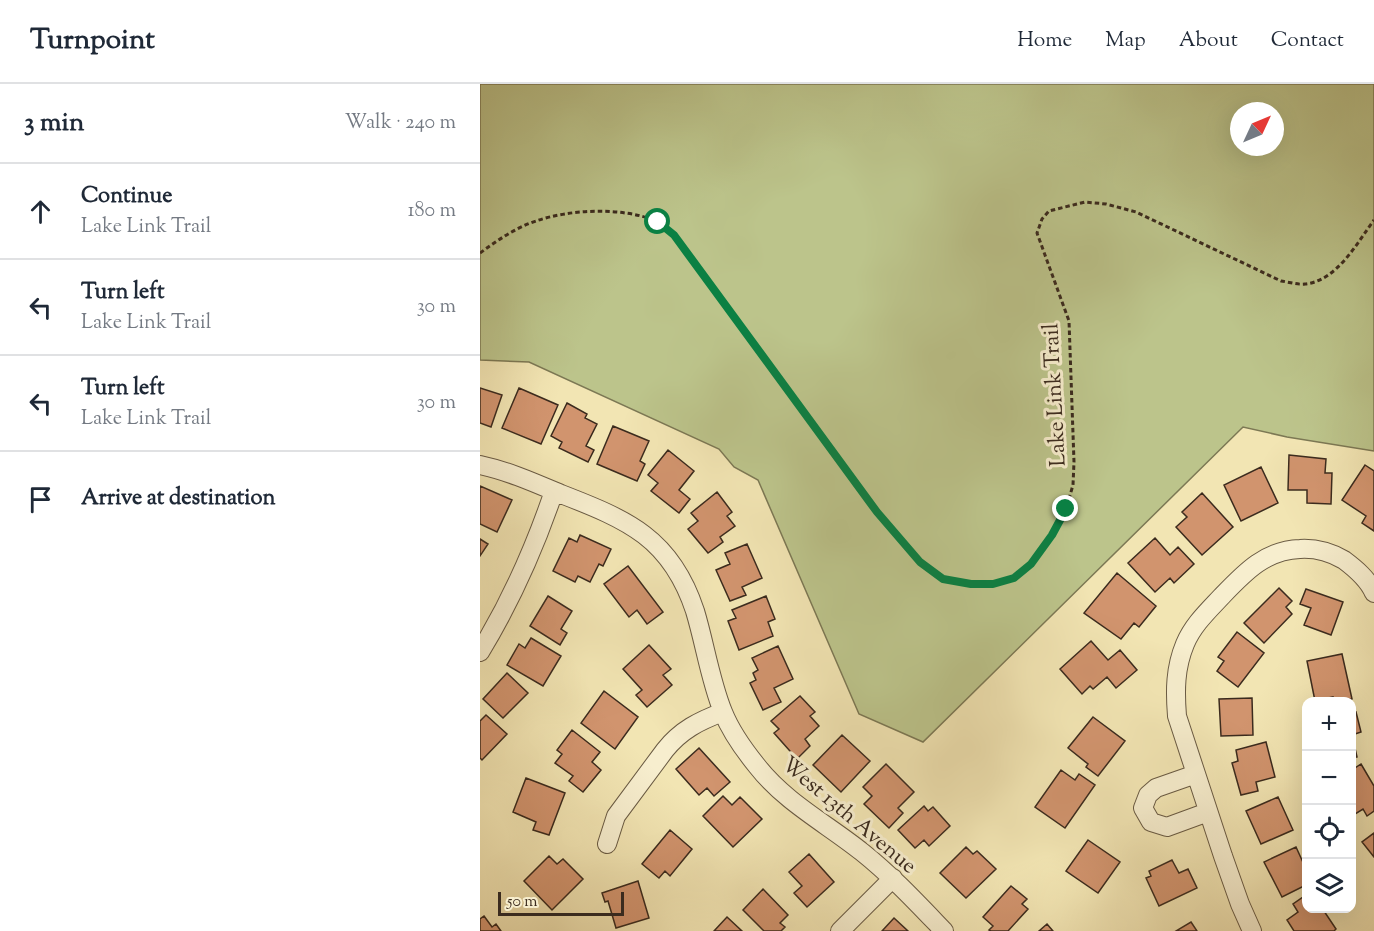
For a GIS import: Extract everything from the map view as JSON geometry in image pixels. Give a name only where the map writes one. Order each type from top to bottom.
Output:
[{"type":"street","name":"West 13th Avenue","points":[[480,465],[518,476],[613,514],[652,540],[682,578],[690,596],[723,712],[745,750],[772,784],[798,806],[862,851],[893,878],[944,931]]},
{"type":"street","points":[[480,652],[500,620],[516,586],[554,490]]},
{"type":"street","points":[[1252,931],[1236,895],[1177,716],[1174,692],[1178,663],[1185,643],[1200,619],[1255,564],[1267,556],[1290,549],[1311,548],[1334,554],[1355,568],[1366,579],[1374,593]]},
{"type":"street","points":[[607,844],[616,816],[664,750],[693,724],[723,712]]},
{"type":"street","points":[[1196,774],[1156,788],[1148,795],[1143,808],[1151,822],[1167,827],[1208,813]]},
{"type":"street","points":[[840,931],[893,878]]},
{"type":"path","name":"Lake Link Trail","points":[[480,253],[501,237],[521,227],[538,220],[569,213],[634,214],[658,222],[674,235],[877,512],[920,562],[943,579],[971,584],[993,584],[1014,578],[1031,564],[1052,535],[1066,509],[1073,485],[1069,321],[1037,233],[1042,219],[1049,211],[1085,202],[1106,204],[1126,210],[1281,281],[1305,284],[1327,277],[1342,262],[1374,220]]},
{"type":"green space","points":[[480,84],[1374,84],[1374,451],[1287,437],[1243,427],[923,742],[859,714],[758,480],[734,467],[719,449],[529,362],[480,360]]},
{"type":"building","points":[[480,388],[502,395],[491,427],[480,423]]},
{"type":"building","points":[[519,388],[558,405],[541,444],[502,428]]},
{"type":"building","points":[[567,403],[587,414],[585,418],[597,424],[586,446],[594,450],[588,462],[559,448],[562,442],[551,436]]},
{"type":"building","points":[[613,426],[649,441],[640,461],[645,464],[637,481],[597,464]]},
{"type":"building","points":[[668,450],[694,471],[679,490],[690,499],[679,513],[651,491],[658,483],[648,475]]},
{"type":"building","points":[[1289,455],[1326,459],[1325,473],[1332,473],[1331,504],[1307,503],[1307,490],[1288,490]]},
{"type":"building","points":[[1365,465],[1374,471],[1374,531],[1362,523],[1366,516],[1342,500]]},
{"type":"building","points":[[1261,467],[1278,503],[1241,521],[1224,485]]},
{"type":"building","points":[[480,486],[512,500],[497,532],[480,524]]},
{"type":"building","points":[[717,492],[732,512],[727,516],[735,526],[720,537],[723,542],[708,553],[688,529],[698,521],[691,513]]},
{"type":"building","points":[[1202,493],[1233,527],[1202,555],[1176,527],[1187,517],[1182,512]]},
{"type":"building","points":[[580,535],[611,549],[603,566],[599,564],[590,582],[578,576],[575,582],[553,571],[569,538],[577,542]]},
{"type":"building","points":[[1155,538],[1170,555],[1178,547],[1194,564],[1174,583],[1170,578],[1155,592],[1128,563]]},
{"type":"building","points":[[480,539],[488,544],[480,556]]},
{"type":"building","points":[[747,544],[762,578],[742,587],[746,595],[730,601],[716,570],[730,564],[725,553]]},
{"type":"building","points":[[628,566],[663,612],[647,624],[637,610],[629,617],[604,584]]},
{"type":"building","points":[[1117,573],[1156,606],[1139,627],[1134,623],[1121,639],[1084,613]]},
{"type":"building","points":[[1279,588],[1292,601],[1286,607],[1292,614],[1264,643],[1244,623]]},
{"type":"building","points":[[1306,589],[1343,602],[1331,635],[1304,625],[1311,608],[1300,604]]},
{"type":"building","points":[[548,596],[572,611],[561,629],[567,633],[560,645],[530,626]]},
{"type":"building","points":[[766,596],[775,619],[768,622],[773,636],[739,650],[728,621],[736,618],[732,610]]},
{"type":"building","points":[[1237,632],[1264,653],[1238,687],[1217,671],[1224,661],[1218,657]]},
{"type":"building","points":[[531,638],[561,656],[543,686],[507,665],[519,644],[525,648]]},
{"type":"building","points":[[1091,641],[1108,660],[1120,650],[1137,670],[1116,688],[1107,677],[1093,689],[1090,686],[1082,694],[1060,669]]},
{"type":"building","points":[[649,645],[671,669],[663,675],[672,685],[647,707],[636,695],[642,690],[623,669]]},
{"type":"building","points":[[778,646],[793,679],[774,688],[781,702],[763,710],[750,683],[756,680],[753,673],[758,670],[752,658]]},
{"type":"building","points":[[1342,654],[1352,697],[1314,697],[1307,661]]},
{"type":"building","points":[[507,673],[528,693],[503,718],[483,699]]},
{"type":"building","points":[[604,691],[638,717],[615,749],[581,723]]},
{"type":"building","points":[[800,696],[815,712],[810,716],[819,726],[805,739],[810,746],[797,759],[774,733],[779,729],[771,721]]},
{"type":"building","points":[[1252,698],[1253,735],[1221,736],[1219,699]]},
{"type":"building","points":[[1356,712],[1361,732],[1356,734]]},
{"type":"building","points":[[486,715],[507,734],[482,760],[480,758],[480,721]]},
{"type":"building","points":[[1093,717],[1125,741],[1098,776],[1086,767],[1088,764],[1068,748]]},
{"type":"building","points":[[572,730],[600,752],[592,762],[601,770],[583,792],[569,781],[573,776],[555,763],[562,754],[557,750]]},
{"type":"building","points":[[842,735],[870,761],[841,792],[813,765]]},
{"type":"building","points":[[1266,742],[1275,777],[1256,782],[1258,791],[1241,795],[1232,763],[1238,761],[1236,750]]},
{"type":"building","points":[[699,748],[730,782],[714,796],[707,788],[699,795],[676,769]]},
{"type":"building","points":[[886,764],[914,792],[898,808],[903,813],[889,828],[864,804],[872,796],[863,787]]},
{"type":"building","points":[[1361,764],[1374,786],[1374,811],[1367,816],[1363,809],[1356,813],[1356,767]]},
{"type":"building","points":[[1061,770],[1075,780],[1079,774],[1095,785],[1065,828],[1035,807]]},
{"type":"building","points":[[526,778],[565,793],[549,835],[533,830],[536,822],[513,812]]},
{"type":"building","points":[[723,796],[732,805],[740,797],[762,819],[733,847],[703,816]]},
{"type":"building","points":[[1278,797],[1293,830],[1261,844],[1246,811]]},
{"type":"building","points":[[924,806],[928,811],[933,807],[950,826],[929,846],[924,840],[915,848],[898,830]]},
{"type":"building","points":[[670,830],[692,849],[670,876],[665,871],[659,878],[642,864]]},
{"type":"building","points":[[1374,833],[1374,857],[1362,842]]},
{"type":"building","points":[[1088,840],[1120,862],[1098,893],[1066,871]]},
{"type":"building","points":[[966,847],[973,854],[977,851],[996,869],[966,898],[940,873]]},
{"type":"building","points":[[1296,847],[1302,860],[1302,887],[1282,897],[1264,862]]},
{"type":"building","points":[[809,854],[834,882],[807,907],[794,893],[802,886],[789,872]]},
{"type":"building","points":[[549,856],[557,864],[563,859],[583,879],[552,910],[524,881]]},
{"type":"building","points":[[1172,860],[1179,873],[1188,869],[1197,888],[1159,906],[1146,878],[1151,876],[1149,871]]},
{"type":"building","points":[[638,881],[649,918],[616,928],[608,901],[605,902],[602,893]]},
{"type":"building","points":[[1011,886],[1027,899],[1022,904],[1028,909],[1008,931],[991,931],[989,930],[993,926],[983,917]]},
{"type":"building","points":[[763,889],[788,915],[780,923],[785,927],[781,931],[764,931],[743,910]]},
{"type":"building","points":[[1302,898],[1302,913],[1325,913],[1336,929],[1334,931],[1294,931],[1287,920],[1298,912],[1293,904]]},
{"type":"building","points":[[484,916],[492,927],[496,924],[501,931],[480,931],[480,919]]},
{"type":"building","points":[[727,917],[742,931],[714,931]]},
{"type":"building","points":[[894,918],[908,931],[882,931]]},
{"type":"building","points":[[1191,922],[1197,931],[1176,931]]},
{"type":"building","points":[[1047,924],[1053,931],[1039,931]]},
{"type":"route","points":[[658,222],[674,235],[877,512],[920,562],[943,579],[971,584],[993,584],[1014,578],[1031,564],[1052,535],[1066,509]]}]
